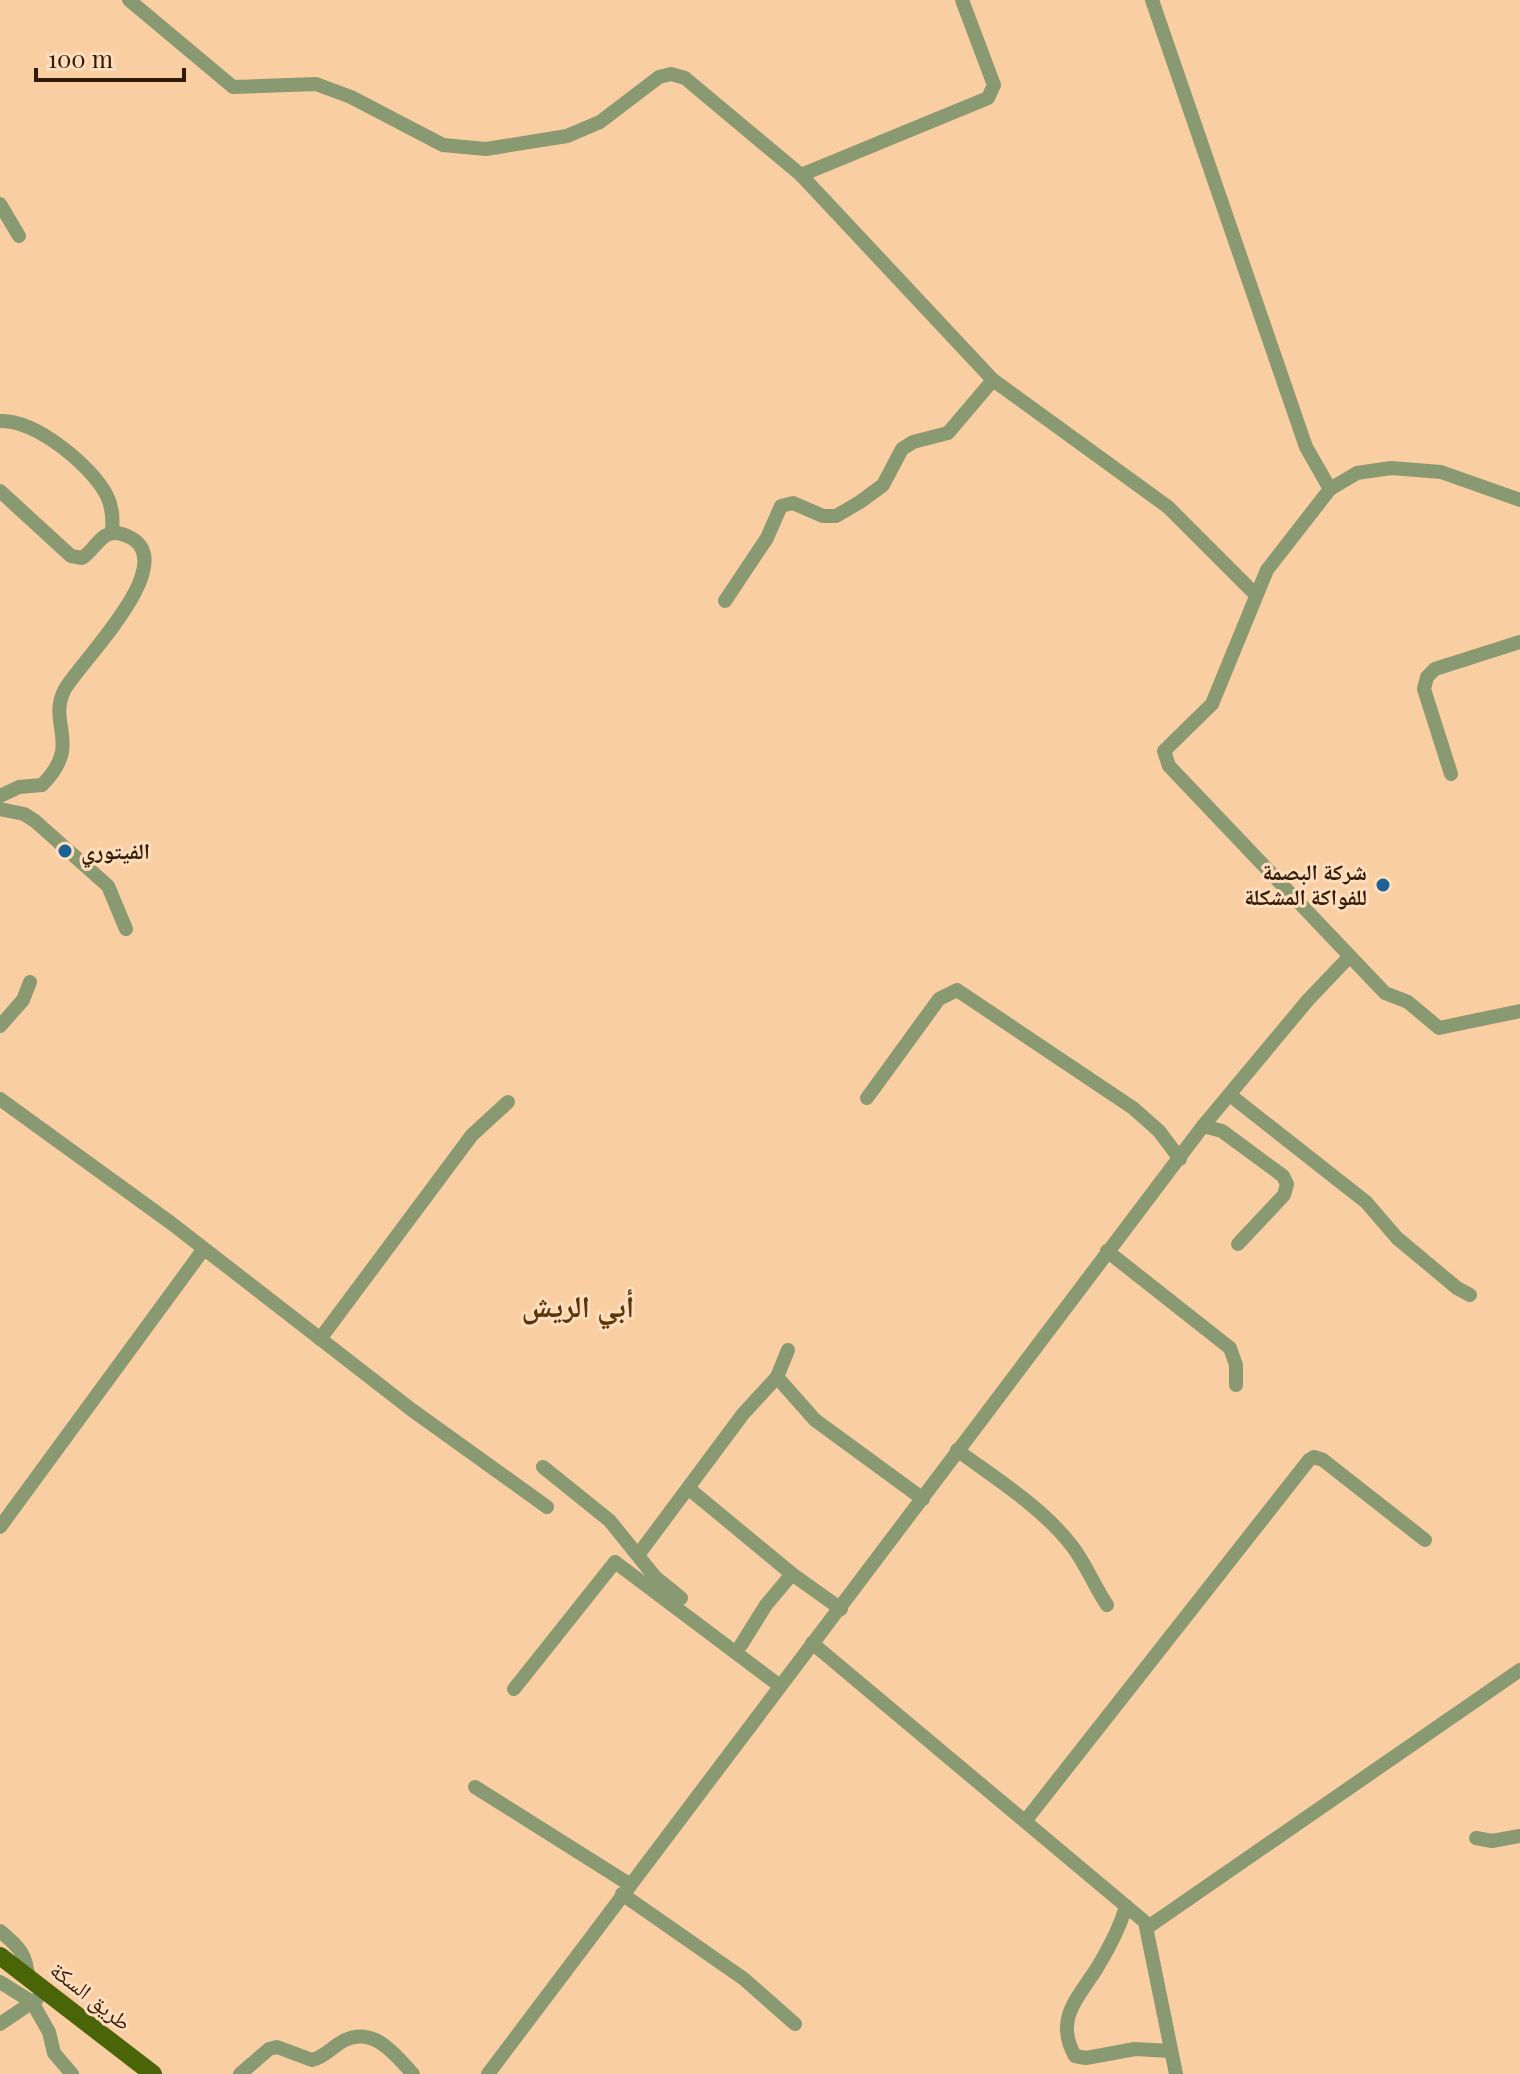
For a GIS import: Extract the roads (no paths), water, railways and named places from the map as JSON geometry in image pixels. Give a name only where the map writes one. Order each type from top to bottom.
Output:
[{"type":"main road","name":"طريق السكة","points":[[0,1956],[28,1978],[39,1997],[153,2074]]},
{"type":"street","points":[[129,0],[233,87],[316,84],[351,97],[443,145],[456,147],[486,149],[567,136],[600,122],[659,77],[671,74],[698,87],[801,175],[993,380],[1168,507],[1256,595]]},
{"type":"street","points":[[801,175],[988,98],[994,85],[962,0]]},
{"type":"street","points":[[1152,0],[1306,447],[1330,489]]},
{"type":"street","points":[[0,204],[19,236]]},
{"type":"street","points":[[725,601],[767,538],[781,506],[793,503],[823,516],[836,516],[860,502],[883,485],[902,449],[913,442],[948,433],[993,380]]},
{"type":"street","points":[[0,421],[13,422],[50,439],[85,467],[109,500],[112,533]]},
{"type":"street","points":[[1520,500],[1441,472],[1391,468],[1357,473],[1330,489],[1267,570],[1219,692],[1199,717],[1168,744],[1165,758],[1385,993],[1408,1002],[1435,1027],[1520,1011]]},
{"type":"street","points":[[0,491],[71,556],[86,556],[112,533],[123,534],[138,543],[146,561],[143,575],[128,603],[61,697],[64,753],[60,764],[42,785],[19,787],[0,796]]},
{"type":"street","points":[[1451,774],[1424,689],[1427,677],[1435,669],[1520,642]]},
{"type":"street","points":[[0,809],[24,814],[35,821],[99,877],[114,897],[126,929]]},
{"type":"street","points":[[488,2074],[1203,1126],[1308,1000],[1349,957]]},
{"type":"street","points":[[0,1026],[23,1000],[30,982]]},
{"type":"street","points":[[867,1098],[939,999],[957,990],[1133,1108],[1159,1131],[1180,1159]]},
{"type":"street","points":[[1230,1095],[1366,1202],[1397,1238],[1457,1288],[1470,1295]]},
{"type":"street","points":[[0,1099],[171,1223],[320,1339],[547,1507]]},
{"type":"street","points":[[320,1339],[472,1135],[508,1102]]},
{"type":"street","points":[[1203,1126],[1234,1139],[1287,1184],[1284,1195],[1238,1244]]},
{"type":"street","points":[[0,1529],[203,1250]]},
{"type":"street","points":[[1107,1251],[1230,1348],[1236,1365],[1236,1385]]},
{"type":"street","points":[[638,1555],[743,1414],[777,1377],[788,1350]]},
{"type":"street","points":[[777,1377],[815,1420],[923,1499]]},
{"type":"street","points":[[957,1450],[1024,1500],[1061,1533],[1073,1547],[1107,1605]]},
{"type":"street","points":[[1026,1820],[1309,1460],[1314,1457],[1323,1460],[1425,1540]]},
{"type":"street","points":[[543,1467],[610,1521],[655,1577],[783,1681]]},
{"type":"street","points":[[688,1488],[792,1574],[841,1609]]},
{"type":"street","points":[[514,1689],[615,1562],[783,1681]]},
{"type":"street","points":[[741,1645],[766,1605],[792,1574]]},
{"type":"street","points":[[812,1643],[1026,1820],[1148,1927],[1176,2074]]},
{"type":"street","points":[[1148,1927],[1520,1670]]},
{"type":"street","points":[[475,1787],[625,1889],[744,1979],[795,2024]]},
{"type":"street","points":[[1476,1838],[1492,1841],[1520,1836]]},
{"type":"street","points":[[1126,1906],[1115,1938],[1067,2013],[1072,2050],[1075,2056],[1086,2058],[1135,2049],[1171,2051]]},
{"type":"street","points":[[0,1931],[22,1951],[27,1960],[28,1978]]},
{"type":"street","points":[[0,1982],[39,1997]]},
{"type":"street","points":[[0,2024],[39,1997]]},
{"type":"street","points":[[39,1997],[54,2053],[72,2074]]},
{"type":"street","points":[[240,2074],[269,2049],[283,2047],[312,2060],[346,2040],[359,2037],[388,2047],[413,2074]]},
{"type":"place","name":"الفيتوري","points":[[65,851]]},
{"type":"place","name":"شركة البصمة للفواكة المشكلة","points":[[1383,885]]},
{"type":"district","name":"أبي الريش","points":[[578,1307]]}]
